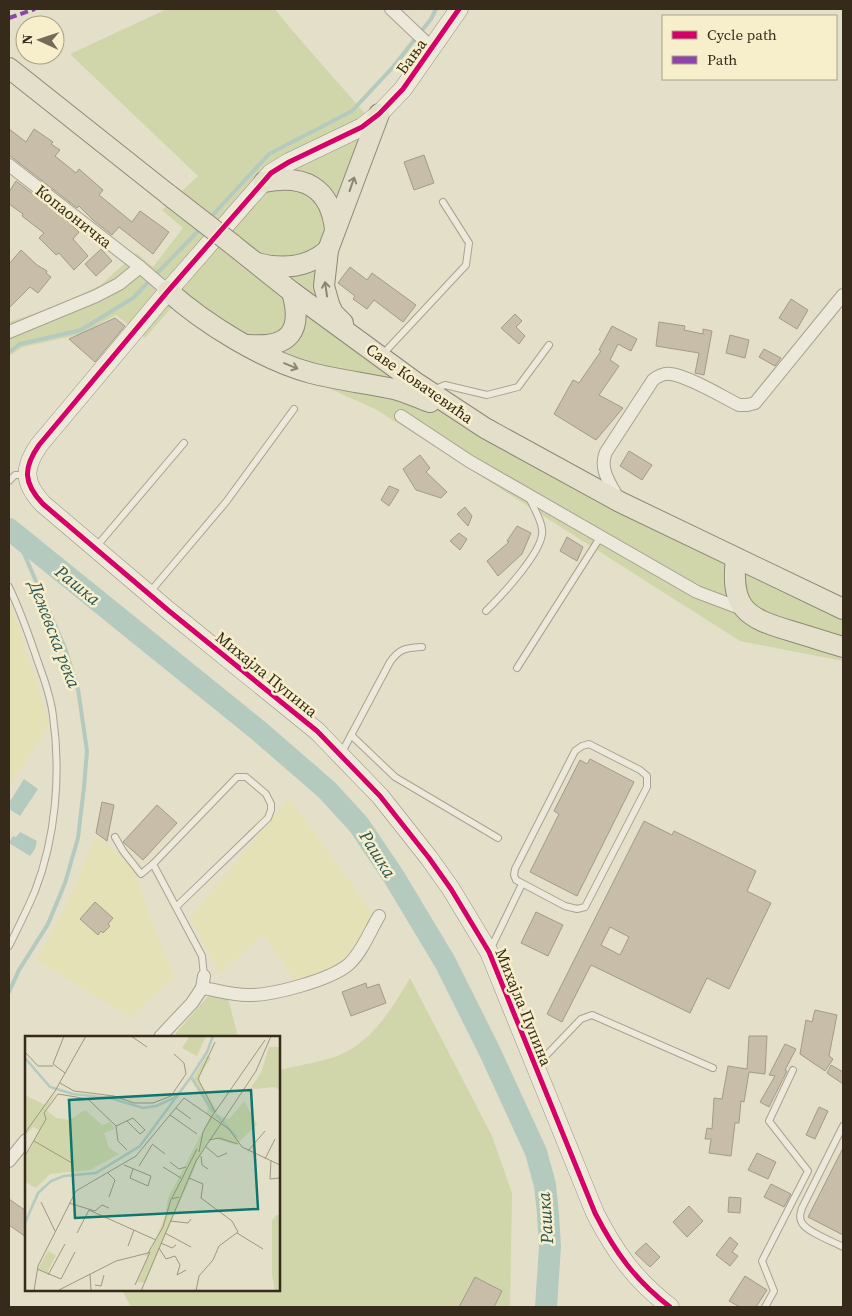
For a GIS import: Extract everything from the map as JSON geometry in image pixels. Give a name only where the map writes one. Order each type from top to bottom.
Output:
[{"type":"main road","name":"Саве Ковачевића","points":[[9,68],[292,292],[380,357],[470,419],[620,502],[843,609]]},
{"type":"main road","points":[[361,343],[333,313],[324,286],[324,276],[328,250],[333,240],[335,229],[379,114]]},
{"type":"main road","points":[[264,182],[281,178],[295,179],[314,188],[331,209],[335,229]]},
{"type":"main road","points":[[255,262],[269,266],[295,267],[316,259],[328,250]]},
{"type":"main road","points":[[154,279],[190,310],[205,320],[247,345],[299,370],[395,389],[470,419]]},
{"type":"main road","points":[[247,345],[270,346],[287,338],[294,326],[297,315],[292,292]]},
{"type":"main road","points":[[736,558],[735,586],[740,603],[752,616],[768,624],[843,647]]},
{"type":"street","name":"Бања","points":[[391,9],[427,44]]},
{"type":"street","name":"Бања","points":[[154,279],[272,173],[289,162],[353,131],[379,114],[403,89],[427,44],[459,9]]},
{"type":"street","name":"Копаоничка","points":[[9,165],[154,279]]},
{"type":"street","points":[[9,332],[96,296],[119,284],[154,279]]},
{"type":"street","points":[[27,475],[31,456],[154,279]]},
{"type":"street","points":[[620,502],[603,467],[603,460],[606,452],[653,380],[663,374],[670,373],[739,405],[747,406],[755,403],[843,295]]},
{"type":"street","points":[[401,416],[469,461],[697,592],[745,610]]},
{"type":"street","name":"Михајла Пупина","points":[[27,475],[30,486],[38,499],[317,731],[380,796],[429,858],[451,889],[489,952],[594,1213],[618,1255],[656,1296],[670,1307]]},
{"type":"street","points":[[161,1036],[192,1003],[203,982],[245,995],[260,995],[284,991],[316,981],[347,966],[379,916]]},
{"type":"street","points":[[9,1161],[25,1141]]},
{"type":"lane","points":[[380,357],[466,265],[469,243],[442,202]]},
{"type":"lane","points":[[430,392],[445,385],[487,395],[518,387],[549,345]]},
{"type":"lane","points":[[149,593],[226,502],[294,409]]},
{"type":"lane","points":[[96,548],[184,443]]},
{"type":"lane","points":[[9,481],[15,474],[27,475]]},
{"type":"lane","points":[[486,610],[506,591],[538,548],[543,530],[527,494]]},
{"type":"lane","points":[[517,668],[601,536]]},
{"type":"lane","points":[[9,587],[22,615],[44,679],[53,714],[56,753],[55,805],[47,851],[35,890],[9,946]]},
{"type":"lane","points":[[340,755],[396,654],[405,648],[422,647]]},
{"type":"lane","points":[[351,735],[395,777],[498,838]]},
{"type":"lane","points":[[589,744],[640,770],[647,776],[646,787],[585,907],[576,910],[565,906],[522,884],[516,880],[514,875],[515,869],[575,751],[589,744]]},
{"type":"lane","points":[[115,837],[123,852],[141,874],[237,777],[246,777],[266,794],[271,804],[268,818],[176,907]]},
{"type":"lane","points":[[153,864],[202,956],[203,982]]},
{"type":"lane","points":[[489,952],[522,884]]},
{"type":"lane","points":[[535,1066],[581,1019],[592,1015],[712,1068]]},
{"type":"lane","points":[[766,1307],[774,1291],[762,1261],[808,1171],[769,1122],[793,1070]]},
{"type":"lane","points":[[843,1126],[800,1215],[800,1222],[805,1228],[843,1247]]},
{"type":"shaded area","points":[[9,598],[50,725],[9,786]]},
{"type":"shaded area","points":[[24,779],[38,789],[20,816],[9,809],[9,803]]},
{"type":"shaded area","points":[[289,798],[379,922],[355,967],[302,990],[263,935],[219,974],[190,917]]},
{"type":"shaded area","points":[[20,832],[37,841],[35,849],[30,856],[9,843],[13,836],[16,837]]},
{"type":"shaded area","points":[[96,836],[132,865],[153,926],[175,977],[130,1017],[36,960],[64,911]]},
{"type":"green space","points":[[167,9],[275,9],[383,134],[345,223],[332,269],[331,292],[339,317],[418,379],[526,444],[843,602],[843,661],[740,641],[377,410],[242,349],[171,308],[145,338],[116,315],[81,334],[23,347],[9,356],[9,322],[59,305],[101,285],[136,253],[153,267],[183,228],[162,210],[198,176],[70,54]]},
{"type":"green space","points":[[410,978],[492,1136],[512,1193],[510,1307],[131,1307],[123,1291],[280,1291],[280,1070],[328,1059],[353,1048],[373,1031],[397,1000]]},
{"type":"green space","points":[[210,994],[228,998],[238,1036],[177,1036],[176,1033]]},
{"type":"building","points":[[9,129],[26,142],[34,129],[53,142],[51,144],[60,150],[55,156],[76,173],[79,169],[103,190],[99,195],[132,222],[140,211],[169,232],[153,254],[119,227],[112,235],[79,206],[77,208],[9,155]]},
{"type":"building","points":[[424,155],[434,183],[414,190],[404,162]]},
{"type":"building","points":[[16,181],[79,232],[73,239],[88,256],[74,270],[59,253],[56,255],[39,238],[44,233],[9,204],[9,192]]},
{"type":"building","points":[[101,249],[112,261],[96,276],[85,264]]},
{"type":"building","points":[[21,250],[37,265],[47,271],[46,273],[51,277],[38,293],[30,287],[9,308],[9,264]]},
{"type":"building","points":[[350,267],[367,280],[372,273],[416,305],[403,322],[374,300],[367,309],[353,299],[355,296],[338,283]]},
{"type":"building","points":[[791,299],[808,310],[797,329],[779,318]]},
{"type":"building","points":[[515,314],[522,321],[516,327],[525,336],[519,344],[501,328]]},
{"type":"building","points":[[115,318],[125,326],[95,362],[69,339]]},
{"type":"building","points":[[659,322],[685,326],[684,330],[703,334],[703,329],[712,331],[704,375],[695,373],[699,353],[656,346]]},
{"type":"building","points":[[612,326],[637,339],[631,351],[618,344],[610,360],[619,366],[599,395],[623,408],[596,440],[554,414],[573,380],[579,383],[601,351],[599,350]]},
{"type":"building","points":[[730,335],[749,340],[745,358],[726,353]]},
{"type":"building","points":[[764,349],[781,358],[775,366],[759,357]]},
{"type":"building","points":[[629,451],[652,465],[642,480],[620,466]]},
{"type":"building","points":[[420,455],[430,468],[426,472],[447,492],[441,498],[416,490],[403,469]]},
{"type":"building","points":[[389,486],[399,490],[389,506],[381,500]]},
{"type":"building","points":[[465,507],[472,516],[468,526],[457,514]]},
{"type":"building","points":[[517,526],[531,533],[522,554],[498,576],[487,561],[509,542],[507,541]]},
{"type":"building","points":[[459,533],[467,539],[460,550],[450,541]]},
{"type":"building","points":[[567,537],[583,547],[577,561],[560,551]]},
{"type":"building","points":[[590,759],[634,782],[577,896],[530,872],[559,814],[554,811],[580,760],[587,764]]},
{"type":"building","points":[[102,802],[114,805],[107,841],[96,833]]},
{"type":"building","points":[[157,805],[177,823],[143,860],[123,842]]},
{"type":"building","points":[[644,821],[672,835],[674,831],[756,871],[747,891],[771,903],[729,989],[707,978],[690,1013],[591,965],[562,1022],[547,1014]],"holes":[[[610,927],[629,937],[620,955],[601,945]]]},
{"type":"building","points":[[95,902],[113,918],[108,924],[110,926],[98,935],[80,919]]},
{"type":"building","points":[[536,912],[563,925],[548,956],[521,943]]},
{"type":"building","points":[[366,983],[367,988],[379,984],[386,1003],[351,1016],[342,992]]},
{"type":"building","points":[[815,1010],[837,1015],[829,1056],[833,1059],[825,1071],[800,1054],[806,1020],[812,1022]]},
{"type":"building","points":[[749,1036],[767,1036],[765,1074],[749,1072],[744,1102],[741,1101],[739,1123],[735,1123],[731,1156],[709,1153],[711,1139],[705,1139],[707,1128],[712,1129],[714,1098],[722,1099],[728,1066],[747,1069]]},
{"type":"building","points":[[785,1044],[796,1049],[769,1107],[760,1102],[775,1076],[769,1075]]},
{"type":"building","points":[[831,1065],[843,1072],[843,1084],[827,1073]]},
{"type":"building","points":[[819,1107],[828,1111],[815,1139],[806,1135]]},
{"type":"building","points":[[843,1148],[843,1235],[808,1217]]},
{"type":"building","points":[[757,1153],[776,1162],[768,1179],[748,1170]]},
{"type":"building","points":[[771,1184],[791,1194],[784,1207],[764,1197]]},
{"type":"building","points":[[729,1197],[741,1198],[740,1213],[728,1212]]},
{"type":"building","points":[[9,1199],[25,1210],[25,1236],[9,1225]]},
{"type":"building","points":[[689,1206],[703,1221],[687,1237],[673,1222]]},
{"type":"building","points":[[730,1237],[738,1244],[732,1252],[738,1256],[730,1266],[716,1255]]},
{"type":"building","points":[[646,1243],[660,1257],[650,1267],[635,1253]]},
{"type":"building","points":[[745,1276],[767,1290],[756,1307],[740,1307],[729,1301]]},
{"type":"building","points":[[475,1277],[502,1291],[494,1307],[459,1307]]},
{"type":"waterway","points":[[209,219],[269,154],[352,111],[393,67],[431,19],[436,9]]},
{"type":"waterway","points":[[9,352],[20,344],[81,330],[133,298],[201,228]]},
{"type":"waterway","name":"Рашка","points":[[9,529],[259,731],[327,790],[359,825],[394,877],[445,962],[489,1050],[536,1152],[545,1185],[548,1214],[550,1247],[546,1307]]},
{"type":"waterway","name":"Дежевска река","points":[[9,992],[19,970],[48,924],[65,883],[78,838],[87,751],[78,689],[65,648],[15,533]]},
{"type":"marked path","points":[[9,18],[35,9]]},
{"type":"cycle path","points":[[459,9],[403,89],[379,114],[362,127],[289,162],[271,173],[168,291],[39,445],[28,468],[29,482],[36,496],[43,504],[169,611],[317,731],[380,796],[429,858],[451,889],[489,952],[595,1213],[627,1265],[646,1286],[670,1307]]}]
